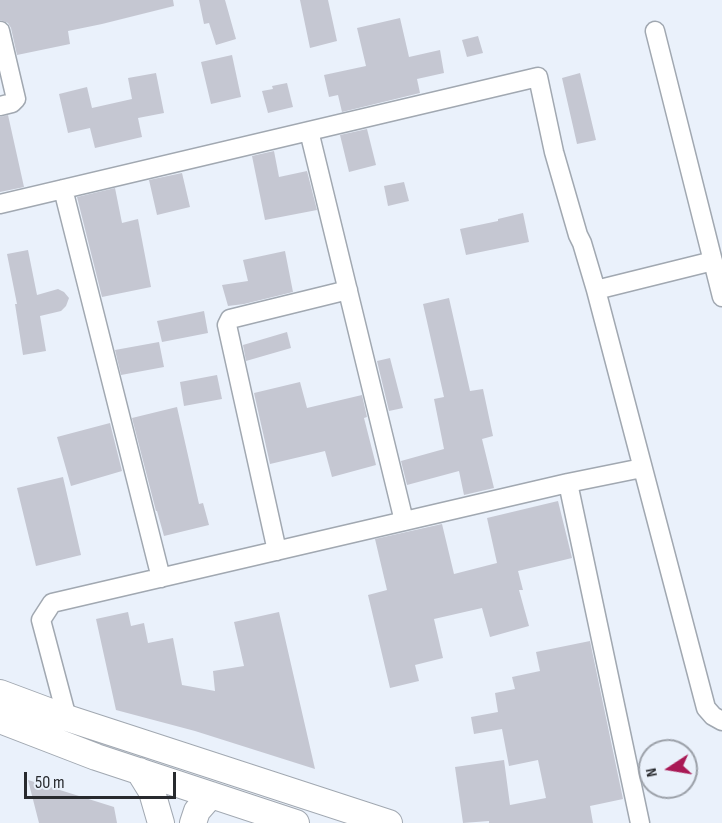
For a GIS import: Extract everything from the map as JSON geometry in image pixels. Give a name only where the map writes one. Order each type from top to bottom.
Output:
[{"type":"main road","points":[[0,693],[67,718],[389,823]]},
{"type":"main road","points":[[0,720],[96,757],[296,823]]},
{"type":"main road","points":[[139,771],[152,792],[161,823]]},
{"type":"main road","points":[[193,823],[197,811],[212,795]]},
{"type":"main road","points":[[309,797],[311,823]]},
{"type":"street","points":[[0,31],[16,99],[12,103],[0,106]]},
{"type":"street","points":[[655,31],[722,297]]},
{"type":"street","points":[[0,204],[538,77],[561,177],[596,290],[706,708],[722,721]]},
{"type":"street","points":[[309,131],[404,521]]},
{"type":"street","points":[[63,189],[161,578]]},
{"type":"street","points":[[596,290],[713,261]]},
{"type":"street","points":[[277,551],[227,326],[230,319],[348,290]]},
{"type":"street","points":[[67,718],[41,620],[52,603],[568,483],[642,468]]},
{"type":"street","points":[[568,483],[640,823]]},
{"type":"building","points":[[0,0],[173,0],[174,6],[68,31],[70,44],[17,55],[11,28],[8,23],[0,20]]},
{"type":"building","points":[[199,0],[225,0],[236,39],[216,45],[209,23],[204,24]]},
{"type":"building","points":[[300,0],[328,0],[337,41],[310,48]]},
{"type":"building","points":[[400,18],[409,57],[440,50],[444,73],[417,79],[420,93],[342,112],[338,95],[329,97],[324,75],[366,66],[357,28]]},
{"type":"building","points":[[478,36],[483,53],[467,57],[462,40]]},
{"type":"building","points":[[232,55],[241,97],[211,104],[201,62]]},
{"type":"building","points":[[156,73],[164,113],[138,118],[142,137],[95,148],[90,128],[68,133],[59,94],[87,87],[92,108],[132,99],[128,78]]},
{"type":"building","points":[[580,73],[596,140],[577,144],[562,78]]},
{"type":"building","points":[[287,83],[293,107],[268,113],[262,91]]},
{"type":"building","points":[[8,115],[24,187],[0,192],[0,117]]},
{"type":"building","points":[[367,129],[376,165],[349,172],[340,135]]},
{"type":"building","points":[[274,151],[279,177],[307,171],[317,210],[265,220],[252,156]]},
{"type":"building","points":[[182,173],[190,207],[157,215],[149,180]]},
{"type":"building","points":[[404,182],[409,201],[388,206],[384,186]]},
{"type":"building","points":[[115,188],[122,223],[138,219],[151,287],[102,297],[77,197]]},
{"type":"building","points":[[523,213],[529,242],[466,255],[460,229]]},
{"type":"building","points":[[28,250],[37,295],[58,289],[69,298],[61,311],[40,316],[46,351],[23,355],[15,304],[17,304],[7,254]]},
{"type":"building","points":[[285,251],[293,292],[228,306],[222,285],[248,281],[243,260]]},
{"type":"building","points":[[449,298],[470,391],[483,389],[493,436],[482,439],[494,488],[464,495],[459,471],[407,485],[401,461],[444,449],[434,399],[444,397],[423,304]]},
{"type":"building","points":[[204,311],[208,333],[162,342],[157,321]]},
{"type":"building","points":[[287,332],[291,348],[246,361],[243,345]]},
{"type":"building","points":[[159,342],[164,367],[121,375],[115,350]]},
{"type":"building","points":[[390,358],[403,408],[389,411],[377,361]]},
{"type":"building","points":[[217,375],[222,399],[184,406],[180,382]]},
{"type":"building","points":[[300,382],[307,408],[362,395],[367,417],[364,418],[376,465],[332,477],[325,451],[270,464],[254,393]]},
{"type":"building","points":[[177,407],[199,504],[203,503],[209,525],[164,536],[132,418]]},
{"type":"building","points":[[110,423],[122,471],[71,486],[57,437]]},
{"type":"building","points":[[63,477],[81,555],[36,566],[17,488]]},
{"type":"building","points":[[558,501],[572,558],[518,571],[523,590],[519,590],[529,626],[490,637],[482,608],[434,619],[443,658],[415,665],[419,681],[390,688],[368,595],[387,590],[375,539],[442,524],[454,574],[497,563],[487,518]]},
{"type":"building","points":[[128,612],[131,626],[144,623],[148,643],[173,638],[182,685],[215,691],[213,671],[244,666],[234,622],[279,612],[315,769],[195,731],[116,710],[96,619]]},
{"type":"building","points":[[590,641],[623,799],[590,806],[593,823],[489,823],[489,821],[463,823],[455,767],[504,760],[510,805],[546,798],[538,760],[509,766],[502,729],[474,734],[471,717],[498,712],[495,693],[515,689],[512,677],[540,671],[536,652]]},
{"type":"building","points":[[28,780],[114,807],[117,823],[39,823]]}]
